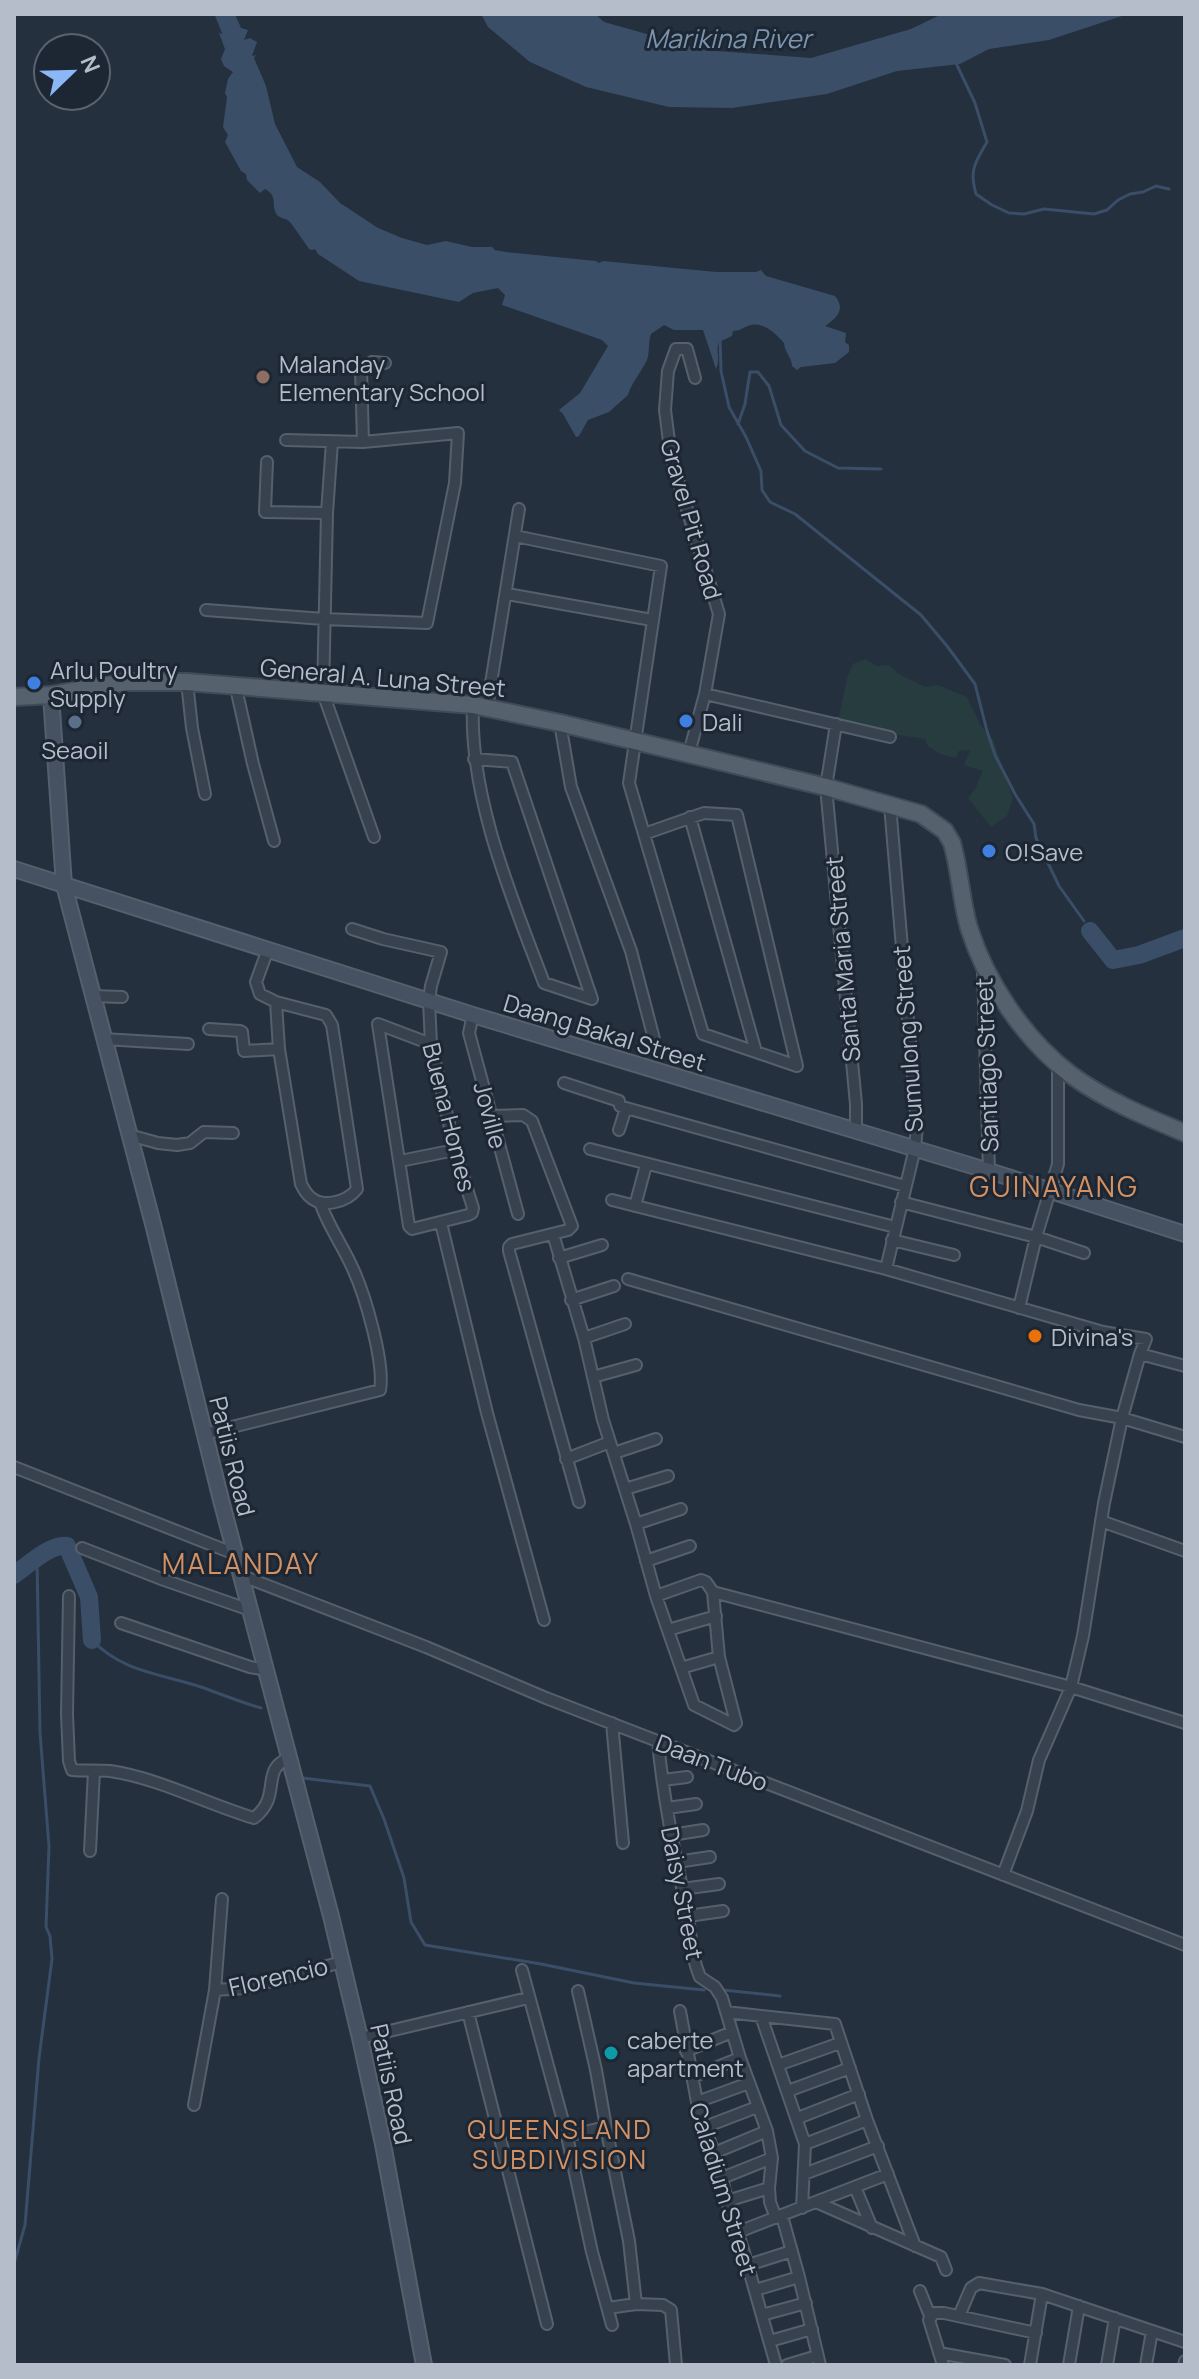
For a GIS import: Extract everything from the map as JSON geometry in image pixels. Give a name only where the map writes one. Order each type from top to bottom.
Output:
[{"type":"main road","name":"General A. Luna Street","points":[[14,697],[51,695],[126,682],[187,682],[480,707],[689,753],[921,814],[945,831],[952,843],[970,930],[1007,1003],[1026,1030],[1069,1073],[1105,1095],[1185,1133]]},
{"type":"street","name":"Gravel Pit Road","points":[[689,753],[705,694],[719,614],[671,457],[665,410],[667,377],[675,350],[685,347],[695,378]]},
{"type":"street","points":[[363,442],[361,369],[372,362],[385,363]]},
{"type":"street","points":[[206,610],[427,623],[455,483],[458,433],[363,442],[286,440]]},
{"type":"street","points":[[332,442],[327,513],[323,693],[374,837]]},
{"type":"street","points":[[267,462],[265,512],[327,513]]},
{"type":"street","points":[[474,759],[512,762],[592,999],[544,983],[501,868],[474,759],[480,707],[507,594],[519,509]]},
{"type":"street","points":[[515,536],[661,566],[629,783],[644,834],[703,1034],[797,1066],[737,815],[704,813],[644,834]]},
{"type":"street","points":[[507,594],[652,620]]},
{"type":"street","points":[[187,682],[205,794]]},
{"type":"street","points":[[236,688],[274,841]]},
{"type":"street","points":[[705,694],[890,737]]},
{"type":"street","name":"Patiis Road","points":[[51,695],[64,885],[153,1224],[240,1575],[312,1837],[360,2038],[424,2365]]},
{"type":"street","points":[[560,723],[571,787],[631,951],[654,1039]]},
{"type":"street","name":"Santa Maria Street","points":[[836,724],[826,787],[856,1131]]},
{"type":"street","name":"Sumulong Street","points":[[886,1269],[915,1148],[917,1126],[890,805]]},
{"type":"street","points":[[690,817],[756,1052]]},
{"type":"street","name":"Daang Bakal Street","points":[[14,869],[473,1015],[915,1148],[1185,1234]]},
{"type":"street","name":"Buena Homes","points":[[352,929],[441,952],[429,1001],[431,1044],[472,1213],[412,1229],[409,1226],[400,1161]]},
{"type":"street","points":[[268,949],[256,982],[260,994],[276,1002],[326,1015],[332,1025],[357,1189],[351,1197],[340,1201],[320,1202],[310,1198],[301,1184],[279,1049],[276,1002]]},
{"type":"street","name":"Santiago Street","points":[[983,959],[989,1171]]},
{"type":"street","points":[[92,996],[122,997]]},
{"type":"street","name":"Joville","points":[[473,1015],[469,1033],[518,1214]]},
{"type":"street","points":[[431,1044],[378,1024],[400,1161],[455,1150]]},
{"type":"street","points":[[209,1029],[242,1032],[244,1051],[279,1049]]},
{"type":"street","points":[[103,1039],[188,1044]]},
{"type":"street","points":[[1019,1308],[1058,1164],[1058,1063]]},
{"type":"street","points":[[564,1083],[619,1101],[620,1106],[626,1108],[905,1186]]},
{"type":"street","points":[[619,1130],[626,1108]]},
{"type":"street","points":[[491,1116],[523,1115],[536,1125],[572,1226],[568,1230],[512,1244],[509,1251],[579,1502]]},
{"type":"street","points":[[129,1135],[177,1145],[190,1143],[204,1132],[233,1133]]},
{"type":"street","points":[[590,1149],[895,1227]]},
{"type":"street","points":[[635,1206],[646,1165]]},
{"type":"street","points":[[612,1200],[886,1269],[1103,1332],[1146,1339],[1122,1418],[1071,1687],[1039,1760],[1027,1811],[1003,1875]]},
{"type":"street","points":[[204,1434],[380,1390],[380,1369],[363,1299],[353,1268],[320,1202]]},
{"type":"street","points":[[901,1202],[1036,1237],[1084,1253]]},
{"type":"street","points":[[441,1223],[487,1413],[544,1620]]},
{"type":"street","points":[[553,1234],[656,1596],[694,1705],[734,1725],[719,1657],[713,1592],[701,1580],[656,1596]]},
{"type":"street","points":[[892,1240],[954,1255]]},
{"type":"street","points":[[559,1258],[602,1245]]},
{"type":"street","points":[[628,1279],[1079,1410],[1122,1418],[1185,1437]]},
{"type":"street","points":[[571,1300],[614,1286]]},
{"type":"street","points":[[584,1338],[625,1324]]},
{"type":"street","points":[[1140,1354],[1185,1366]]},
{"type":"street","points":[[593,1377],[636,1365]]},
{"type":"street","points":[[566,1459],[656,1439]]},
{"type":"street","points":[[14,1467],[235,1554]]},
{"type":"street","points":[[625,1489],[668,1476]]},
{"type":"street","points":[[636,1524],[681,1509]]},
{"type":"street","points":[[1101,1521],[1185,1551]]},
{"type":"street","points":[[646,1561],[690,1546]]},
{"type":"street","points":[[82,1548],[250,1610]]},
{"type":"street","name":"Daan Tubo","points":[[240,1575],[1185,1945]]},
{"type":"street","points":[[713,1592],[1071,1687],[1185,1723]]},
{"type":"street","points":[[69,1596],[67,1714],[72,1770],[109,1771],[136,1778],[254,1818],[267,1804],[274,1769],[279,1762],[289,1758]]},
{"type":"street","points":[[668,1630],[716,1616]]},
{"type":"street","points":[[121,1623],[266,1670]]},
{"type":"street","points":[[681,1668],[719,1657]]},
{"type":"street","points":[[612,1723],[623,1843]]},
{"type":"street","name":"Daisy Street","points":[[658,1741],[671,1835],[697,1970],[700,1977],[715,1987],[722,1998],[767,2131],[772,2158],[770,2202],[792,2251],[818,2361]]},
{"type":"street","points":[[90,1851],[94,1771]]},
{"type":"street","points":[[663,1780],[687,1777]]},
{"type":"street","points":[[667,1808],[696,1804]]},
{"type":"street","points":[[671,1835],[703,1830]]},
{"type":"street","points":[[677,1862],[710,1857]]},
{"type":"street","points":[[682,1889],[719,1884]]},
{"type":"street","points":[[194,2105],[215,1990],[222,1899]]},
{"type":"street","points":[[688,1916],[723,1911]]},
{"type":"street","name":"Florencio","points":[[215,1990],[246,1988],[342,1962]]},
{"type":"street","points":[[522,1970],[567,2136],[592,2252],[612,2325]]},
{"type":"street","points":[[578,1991],[629,2241],[636,2304]]},
{"type":"street","points":[[360,2038],[528,1998]]},
{"type":"street","name":"Caladium Street","points":[[680,2011],[697,2102],[776,2365]]},
{"type":"street","points":[[468,2012],[547,2324]]},
{"type":"street","points":[[726,2012],[835,2024],[867,2120],[915,2246]]},
{"type":"street","points":[[761,2016],[805,2144],[802,2208]]},
{"type":"street","points":[[686,2051],[732,2032]]},
{"type":"street","points":[[778,2065],[840,2043]]},
{"type":"street","points":[[692,2077],[740,2058]]},
{"type":"street","points":[[788,2091],[850,2068]]},
{"type":"street","points":[[697,2102],[749,2083]]},
{"type":"street","points":[[798,2118],[859,2094]]},
{"type":"street","points":[[705,2127],[757,2107]]},
{"type":"street","points":[[805,2144],[867,2120]]},
{"type":"street","points":[[567,2136],[606,2127]]},
{"type":"street","points":[[714,2153],[767,2131]]},
{"type":"street","points":[[804,2174],[878,2146]]},
{"type":"street","points":[[722,2178],[772,2158]]},
{"type":"street","points":[[738,2232],[888,2174]]},
{"type":"street","points":[[855,2187],[872,2228]]},
{"type":"street","points":[[727,2201],[769,2188]]},
{"type":"street","points":[[816,2202],[941,2257],[946,2270]]},
{"type":"street","points":[[748,2265],[792,2251]]},
{"type":"street","points":[[755,2290],[799,2277]]},
{"type":"street","points":[[959,2316],[971,2288],[979,2283],[1042,2294],[1185,2342]]},
{"type":"street","points":[[920,2291],[943,2365]]},
{"type":"street","points":[[1030,2365],[1042,2294]]},
{"type":"street","points":[[762,2315],[806,2303]]},
{"type":"street","points":[[608,2308],[636,2304],[663,2305],[671,2310],[676,2365]]},
{"type":"street","points":[[1069,2365],[1079,2306]]},
{"type":"street","points":[[930,2316],[944,2313],[1036,2333]]},
{"type":"street","points":[[1107,2365],[1115,2318]]},
{"type":"street","points":[[770,2341],[812,2329]]},
{"type":"street","points":[[1146,2365],[1152,2331]]},
{"type":"street","points":[[939,2353],[1005,2365]]},
{"type":"street","points":[[787,2365],[818,2361]]},
{"type":"green space","points":[[865,659],[877,666],[889,665],[897,673],[925,687],[938,685],[967,697],[981,726],[993,739],[1013,799],[1007,816],[991,827],[968,798],[983,771],[964,765],[970,750],[959,751],[956,758],[940,754],[928,746],[925,739],[838,721],[853,664]]},
{"type":"water","points":[[219,14],[235,14],[241,28],[248,30],[244,40],[250,38],[257,42],[252,56],[256,55],[254,58],[266,86],[275,124],[297,167],[320,182],[340,203],[378,228],[427,245],[446,241],[599,263],[716,272],[761,270],[766,276],[835,296],[840,305],[839,313],[825,326],[846,333],[849,352],[835,363],[797,370],[792,366],[784,343],[777,336],[765,327],[751,325],[733,331],[732,336],[719,342],[716,369],[703,330],[674,330],[664,325],[651,334],[647,360],[628,395],[609,412],[588,420],[576,437],[559,410],[580,393],[608,346],[602,340],[502,305],[505,295],[498,288],[473,293],[459,302],[359,281],[315,249],[309,249],[290,222],[276,214],[271,194],[265,189],[260,193],[247,180],[225,142],[228,135],[223,127],[225,93],[233,72],[224,66],[221,59],[225,49],[219,33],[227,35],[232,23]]},
{"type":"water","points":[[481,14],[595,14],[604,22],[704,50],[811,58],[911,29],[942,14],[1128,14],[1049,40],[989,49],[960,64],[897,71],[827,94],[732,108],[669,107],[586,87],[530,62],[488,27]]},
{"type":"waterway","points":[[224,14],[238,48]]},
{"type":"waterway","points":[[956,63],[975,103],[987,142],[974,167],[976,194],[992,205],[1009,213],[1024,214],[1044,209],[1094,214],[1107,210],[1130,194],[1156,186],[1169,189]]},
{"type":"waterway","points":[[720,338],[721,371],[729,407],[761,471],[762,490],[770,502],[795,514],[921,615],[947,646],[975,684],[995,755],[1034,824],[1036,838],[1059,886],[1084,921]]},
{"type":"waterway","points":[[738,424],[750,372],[758,372],[769,386],[781,425],[805,451],[838,468],[881,469]]},
{"type":"waterway","points":[[1090,931],[1113,960],[1139,955],[1185,938]]},
{"type":"waterway","points":[[14,1575],[46,1552],[67,1546],[89,1597],[92,1640]]},
{"type":"waterway","points":[[14,2264],[25,2225],[39,2058],[52,1959],[46,1927],[49,1846],[40,1733],[37,1560]]},
{"type":"waterway","points":[[92,1640],[129,1666],[261,1708]]},
{"type":"waterway","points":[[303,1784],[302,1778],[370,1786],[404,1878],[411,1922],[425,1945],[634,1983],[704,1990]]},
{"type":"waterway","points":[[723,1990],[780,1996]]},
{"type":"place","name":"Malanday Elementary School","points":[[263,377]]},
{"type":"place","name":"Arlu Poultry Supply","points":[[34,683]]},
{"type":"place","name":"Dali","points":[[686,721]]},
{"type":"place","name":"Seaoil","points":[[75,722]]},
{"type":"place","name":"O!Save","points":[[989,851]]},
{"type":"place","name":"Divina's","points":[[1035,1336]]},
{"type":"place","name":"caberte apartment","points":[[611,2053]]},
{"type":"district","name":"GUINAYANG","points":[[1054,1186]]},
{"type":"district","name":"MALANDAY","points":[[241,1563]]},
{"type":"district","name":"QUEENSLAND SUBDIVISION","points":[[560,2144]]},
{"type":"water label","name":"Marikina River","points":[[728,38]]}]
